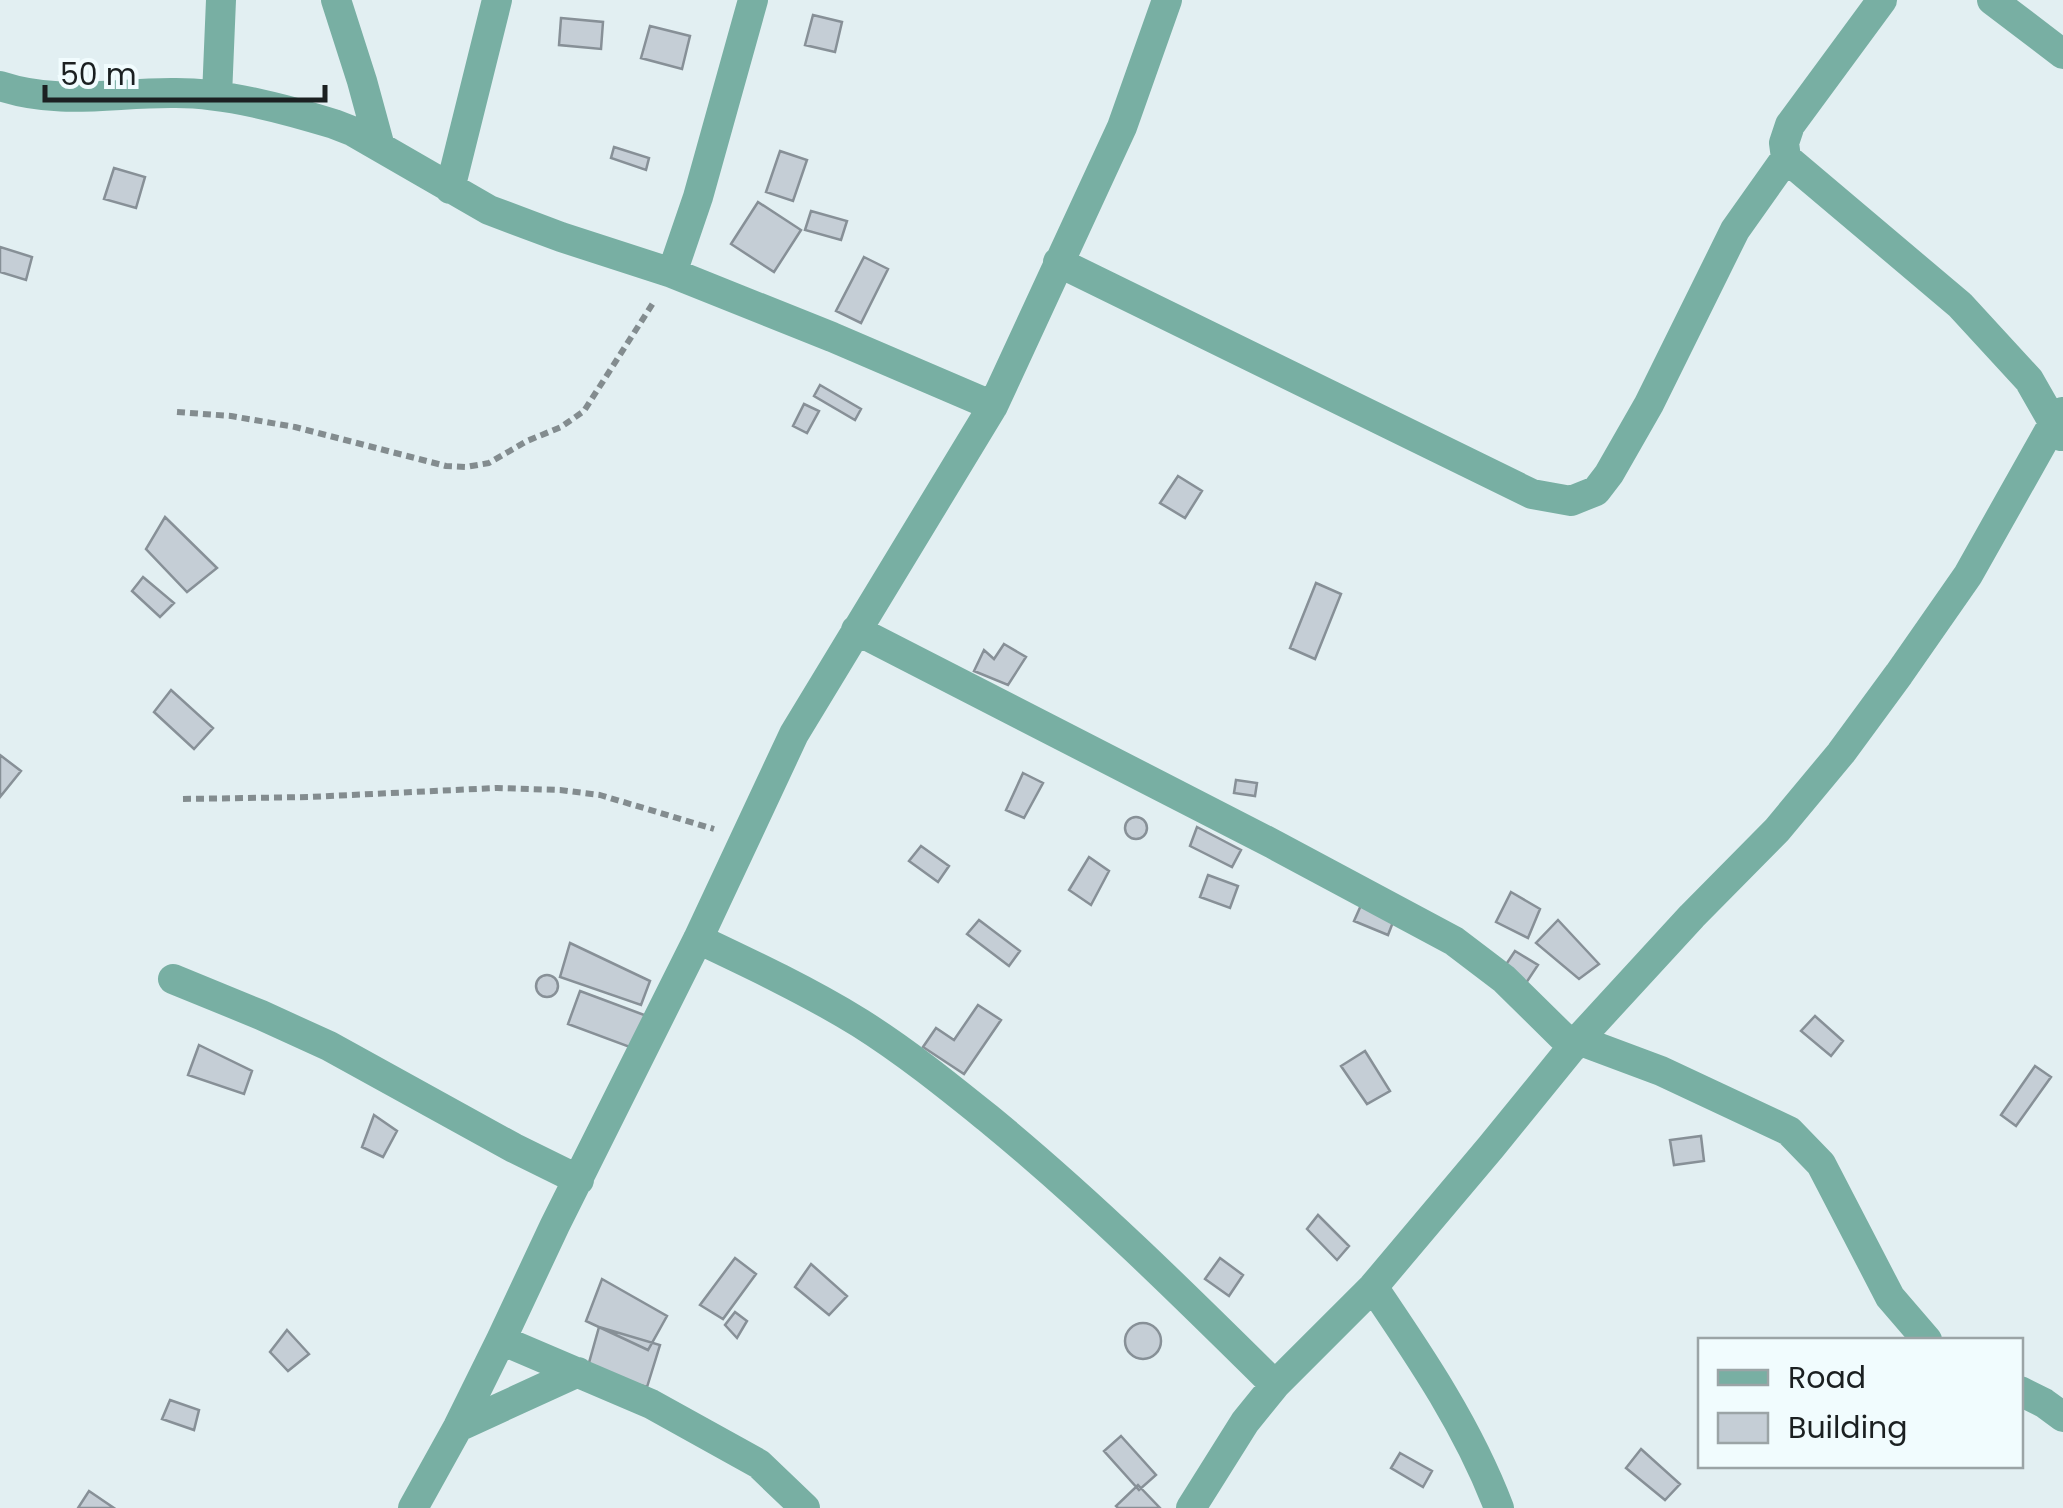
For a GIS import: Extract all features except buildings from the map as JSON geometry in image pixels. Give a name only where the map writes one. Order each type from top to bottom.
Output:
[{"type":"street","points":[[218,96],[220,0]]},
{"type":"street","points":[[336,0],[380,147]]},
{"type":"street","points":[[450,190],[497,0]]},
{"type":"street","points":[[672,274],[698,197],[752,0]]},
{"type":"street","points":[[413,1508],[501,1340],[794,734],[993,406],[1122,127],[1167,0]]},
{"type":"street","points":[[1191,1508],[1245,1422],[1275,1385],[1373,1287],[1576,1043],[1777,830],[1841,753],[1968,574],[2060,425],[2029,380],[1960,305],[1786,158],[1784,143],[1790,125],[1882,0]]},
{"type":"street","points":[[1992,0],[2063,54]]},
{"type":"street","points":[[0,86],[67,98],[176,93],[218,96],[334,124],[489,210],[672,274],[993,406]]},
{"type":"street","points":[[1058,262],[1532,494],[1571,500],[1596,490],[1609,474],[1649,404],[1735,230],[1786,158]]},
{"type":"street","points":[[856,630],[1454,941],[1576,1043],[1662,1071],[1790,1131],[1821,1164],[1890,1296],[1925,1338]]},
{"type":"street","points":[[698,939],[862,1024],[940,1079],[1042,1162],[1141,1252],[1275,1385]]},
{"type":"street","points":[[173,980],[330,1046],[579,1180]]},
{"type":"street","points":[[1373,1287],[1436,1379],[1481,1462],[1499,1508]]},
{"type":"street","points":[[501,1340],[651,1404],[758,1464],[805,1508]]},
{"type":"street","points":[[458,1427],[578,1372]]},
{"type":"street","points":[[2023,1392],[2063,1417]]},
{"type":"path","points":[[177,412],[295,427],[446,466],[466,468],[488,463],[561,427],[584,411],[672,274]]},
{"type":"path","points":[[183,799],[497,788],[560,790],[600,795],[744,838]]}]
